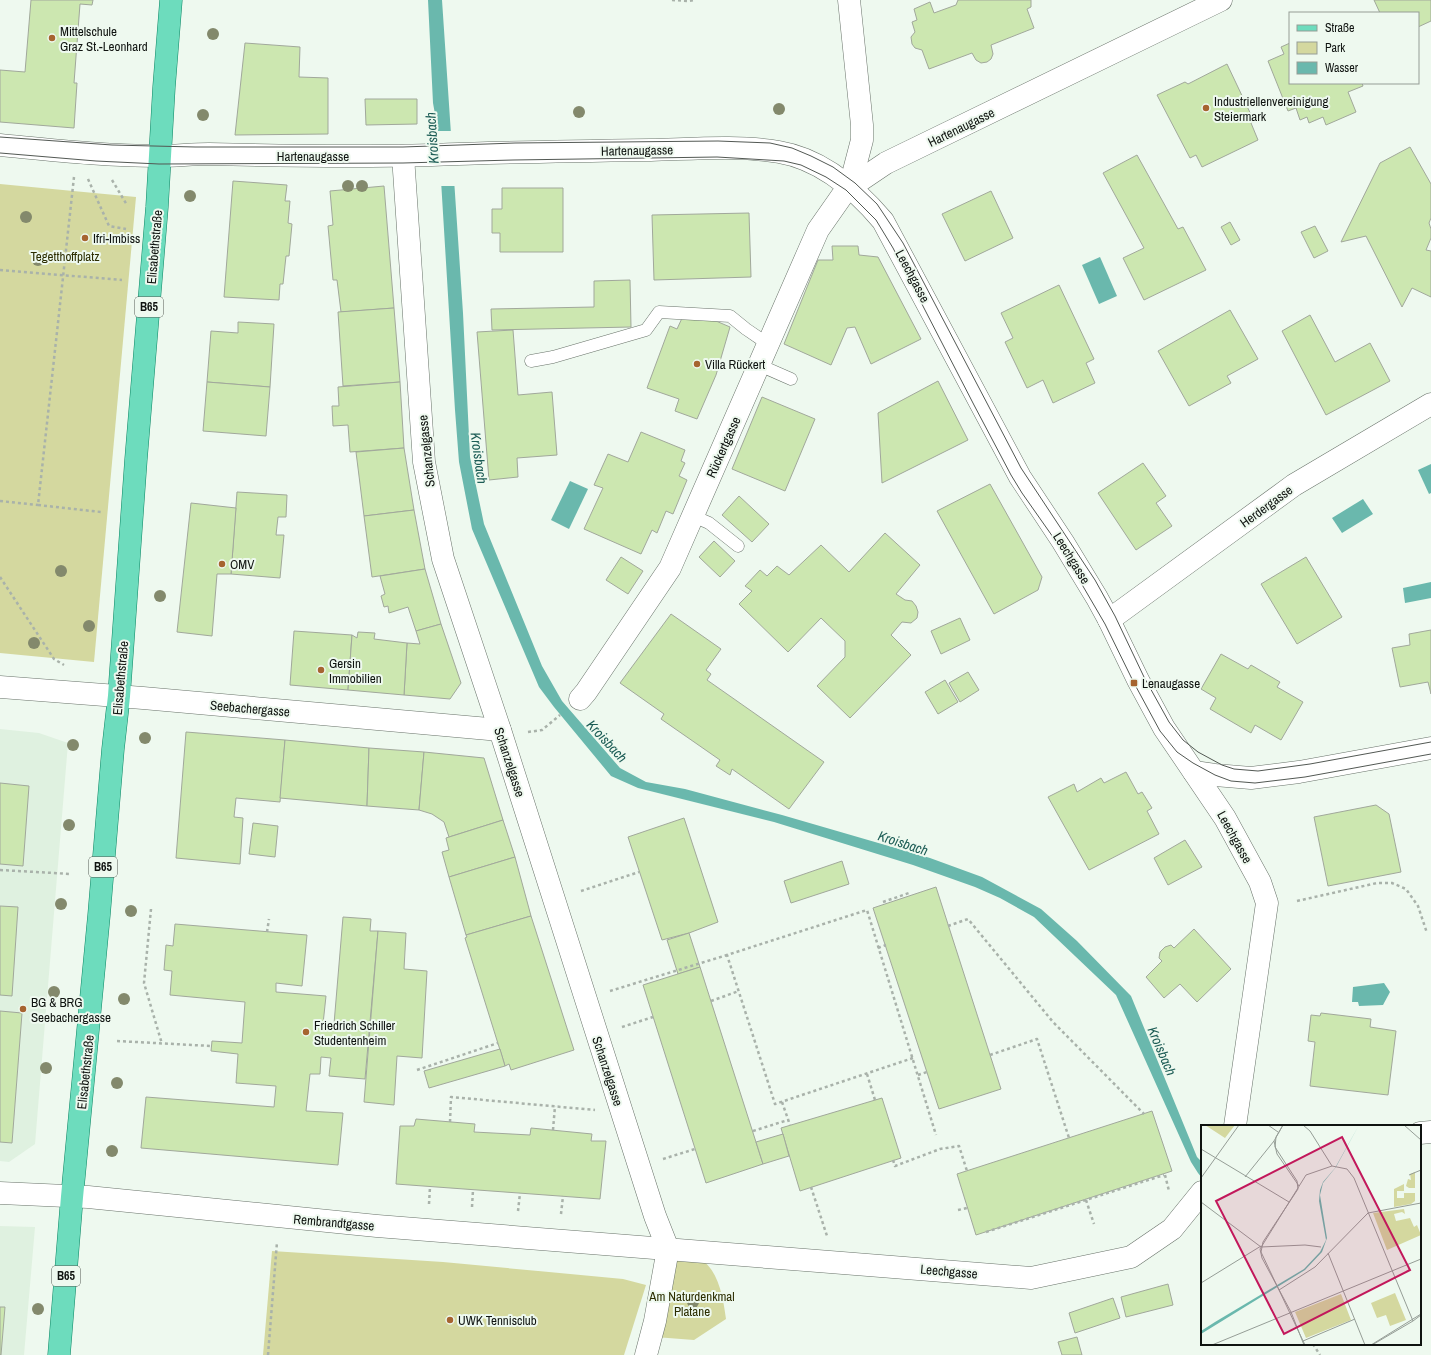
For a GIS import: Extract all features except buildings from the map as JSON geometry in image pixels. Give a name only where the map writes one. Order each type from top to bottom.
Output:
[{"type":"main road","name":"Elisabethstraße","points":[[59,1355],[72,1196],[94,977],[113,749],[119,696],[135,466],[157,207],[170,0]]},
{"type":"street","points":[[849,0],[862,125],[862,140],[850,186]]},
{"type":"street","name":"Hartenaugasse","points":[[0,145],[80,152],[160,156],[196,154],[253,156],[403,156],[463,153],[716,148],[764,150],[796,156],[832,174],[850,186],[886,163],[1221,0]]},
{"type":"street","name":"Schanzelgasse","points":[[403,156],[424,462],[443,559],[500,730],[652,1209],[668,1249]]},
{"type":"street","name":"Rückertgasse","points":[[580,699],[591,686],[670,568],[818,230],[841,196],[850,186]]},
{"type":"street","name":"Leechgasse","points":[[850,186],[883,220],[1020,477],[1063,542],[1109,620],[1138,680],[1164,728],[1225,818],[1260,882],[1267,903],[1235,1125]]},
{"type":"street","name":"Herdergasse","points":[[1109,620],[1294,485],[1431,404]]},
{"type":"street","name":"Seebachergasse","points":[[0,687],[119,696],[500,730]]},
{"type":"street","points":[[1194,772],[1251,778],[1299,772],[1431,748]]},
{"type":"street","points":[[1421,1133],[1431,1132]]},
{"type":"street","name":"Leechgasse","points":[[668,1249],[1032,1278],[1131,1257],[1172,1229],[1201,1192]]},
{"type":"street","name":"Rembrandtgasse","points":[[0,1194],[72,1196],[370,1226],[668,1249]]},
{"type":"street","points":[[648,1349],[655,1321],[668,1249]]},
{"type":"lane","points":[[531,361],[553,357],[646,330],[659,312],[730,316],[768,344]]},
{"type":"lane","points":[[759,365],[791,379]]},
{"type":"lane","points":[[693,516],[709,523],[738,546]]},
{"type":"path","points":[[672,0],[694,0]]},
{"type":"path","points":[[38,506],[75,172]]},
{"type":"path","points":[[86,173],[109,226],[126,229]]},
{"type":"path","points":[[108,174],[127,205]]},
{"type":"path","points":[[0,270],[122,280]]},
{"type":"path","points":[[0,502],[101,512]]},
{"type":"path","points":[[0,577],[54,659],[65,665]]},
{"type":"path","points":[[542,730],[545,727]]},
{"type":"path","points":[[0,870],[71,874]]},
{"type":"path","points":[[581,891],[639,872]]},
{"type":"path","points":[[1297,901],[1377,883],[1392,883],[1406,889],[1418,906],[1427,933]]},
{"type":"path","points":[[883,902],[909,893]]},
{"type":"path","points":[[151,909],[144,983],[162,1044]]},
{"type":"path","points":[[610,991],[867,910],[936,1135]]},
{"type":"path","points":[[267,932],[268,919]]},
{"type":"path","points":[[948,926],[968,919],[1053,1022],[1144,1114]]},
{"type":"path","points":[[878,948],[886,945]]},
{"type":"path","points":[[727,955],[774,1104],[913,1058]]},
{"type":"path","points":[[711,1001],[739,991]]},
{"type":"path","points":[[621,1028],[653,1017]]},
{"type":"path","points":[[990,1055],[1037,1039],[1069,1138]]},
{"type":"path","points":[[117,1041],[211,1046]]},
{"type":"path","points":[[417,1070],[498,1043]]},
{"type":"path","points":[[918,1075],[927,1072]]},
{"type":"path","points":[[867,1074],[875,1100]]},
{"type":"path","points":[[450,1122],[452,1097],[602,1111]]},
{"type":"path","points":[[782,1102],[790,1125]]},
{"type":"path","points":[[553,1130],[554,1106]]},
{"type":"path","points":[[753,1131],[788,1120]]},
{"type":"path","points":[[893,1160],[895,1166],[940,1149],[959,1146],[967,1171]]},
{"type":"path","points":[[662,1159],[695,1149]]},
{"type":"path","points":[[986,1232],[1164,1174],[1170,1196]]},
{"type":"path","points":[[429,1204],[430,1187]]},
{"type":"path","points":[[810,1187],[828,1239]]},
{"type":"path","points":[[472,1207],[473,1190]]},
{"type":"path","points":[[518,1211],[520,1194]]},
{"type":"path","points":[[560,1214],[563,1196]]},
{"type":"path","points":[[1086,1200],[1094,1224]]},
{"type":"path","points":[[958,1210],[968,1208]]},
{"type":"path","points":[[268,1355],[279,1217]]},
{"type":"path","points":[[1314,1345],[1320,1355]]},
{"type":"shaded area","name":"BG & BRG Seebachergasse","points":[[0,729],[39,733],[68,743],[35,1144],[9,1162],[0,1161]]},
{"type":"shaded area","points":[[0,1226],[35,1227],[24,1355],[0,1355]]},
{"type":"green space","name":"Tegetthoffplatz","points":[[0,184],[136,197],[94,662],[0,653]]},
{"type":"green space","name":"UWK Tennisclub","points":[[272,1251],[443,1262],[623,1279],[646,1285],[624,1355],[263,1355]]},
{"type":"green space","name":"Am Naturdenkmal Platane","points":[[671,1254],[690,1255],[701,1260],[714,1273],[721,1291],[726,1319],[694,1340],[655,1337]]},
{"type":"water","name":"Kroisbach","points":[[428,0],[442,0],[463,313],[470,457],[484,524],[542,666],[562,701],[620,768],[646,782],[685,789],[782,815],[930,858],[982,877],[1041,909],[1077,941],[1131,996],[1197,1157],[1201,1161],[1201,1177],[1191,1162],[1116,995],[1034,917],[1000,898],[975,887],[913,865],[774,822],[638,788],[611,776],[539,687],[472,529],[459,462],[438,131],[433,103]]},
{"type":"water","points":[[1100,257],[1117,296],[1099,304],[1082,265]]},
{"type":"water","points":[[1431,464],[1431,493],[1429,494],[1418,470]]},
{"type":"water","points":[[570,481],[588,489],[569,529],[551,520]]},
{"type":"water","points":[[1363,499],[1373,514],[1342,533],[1332,518]]},
{"type":"water","points":[[1431,582],[1431,598],[1405,603],[1403,588]]},
{"type":"water","points":[[1384,983],[1390,992],[1383,1005],[1359,1006],[1358,1002],[1352,1002],[1353,987]]},
{"type":"pier","points":[[436,131],[452,131],[457,186],[439,186]]},
{"type":"tram line","points":[[0,137],[112,145],[195,147],[403,147],[515,143],[718,141],[770,143],[792,148],[811,156],[833,167],[855,183],[877,204],[903,243],[1021,468],[1095,580],[1115,616],[1144,677],[1169,722],[1183,740],[1198,752],[1222,765],[1234,769],[1258,771],[1310,764],[1431,742]]},
{"type":"tram line","points":[[0,153],[96,161],[159,164],[403,163],[717,157],[784,161],[801,165],[826,177],[846,190],[876,220],[893,248],[1011,475],[1060,547],[1105,624],[1160,731],[1177,752],[1215,775],[1231,781],[1255,783],[1305,777],[1431,754]]},
{"type":"place","name":"Mittelschule Graz St.-Leonhard","points":[[52,38]]},
{"type":"place","name":"Industriellenvereinigung Steiermark","points":[[1206,108]]},
{"type":"place","name":"Ifri-Imbiss","points":[[85,238]]},
{"type":"place","name":"Villa Rückert","points":[[697,364]]},
{"type":"place","name":"OMV","points":[[222,564]]},
{"type":"place","name":"Gersin Immobilien","points":[[321,670]]},
{"type":"place","name":"Lenaugasse","points":[[1134,683]]},
{"type":"place","name":"BG & BRG Seebachergasse","points":[[23,1009]]},
{"type":"place","name":"Friedrich Schiller Studentenheim","points":[[306,1032]]},
{"type":"place","name":"UWK Tennisclub","points":[[450,1320]]}]
